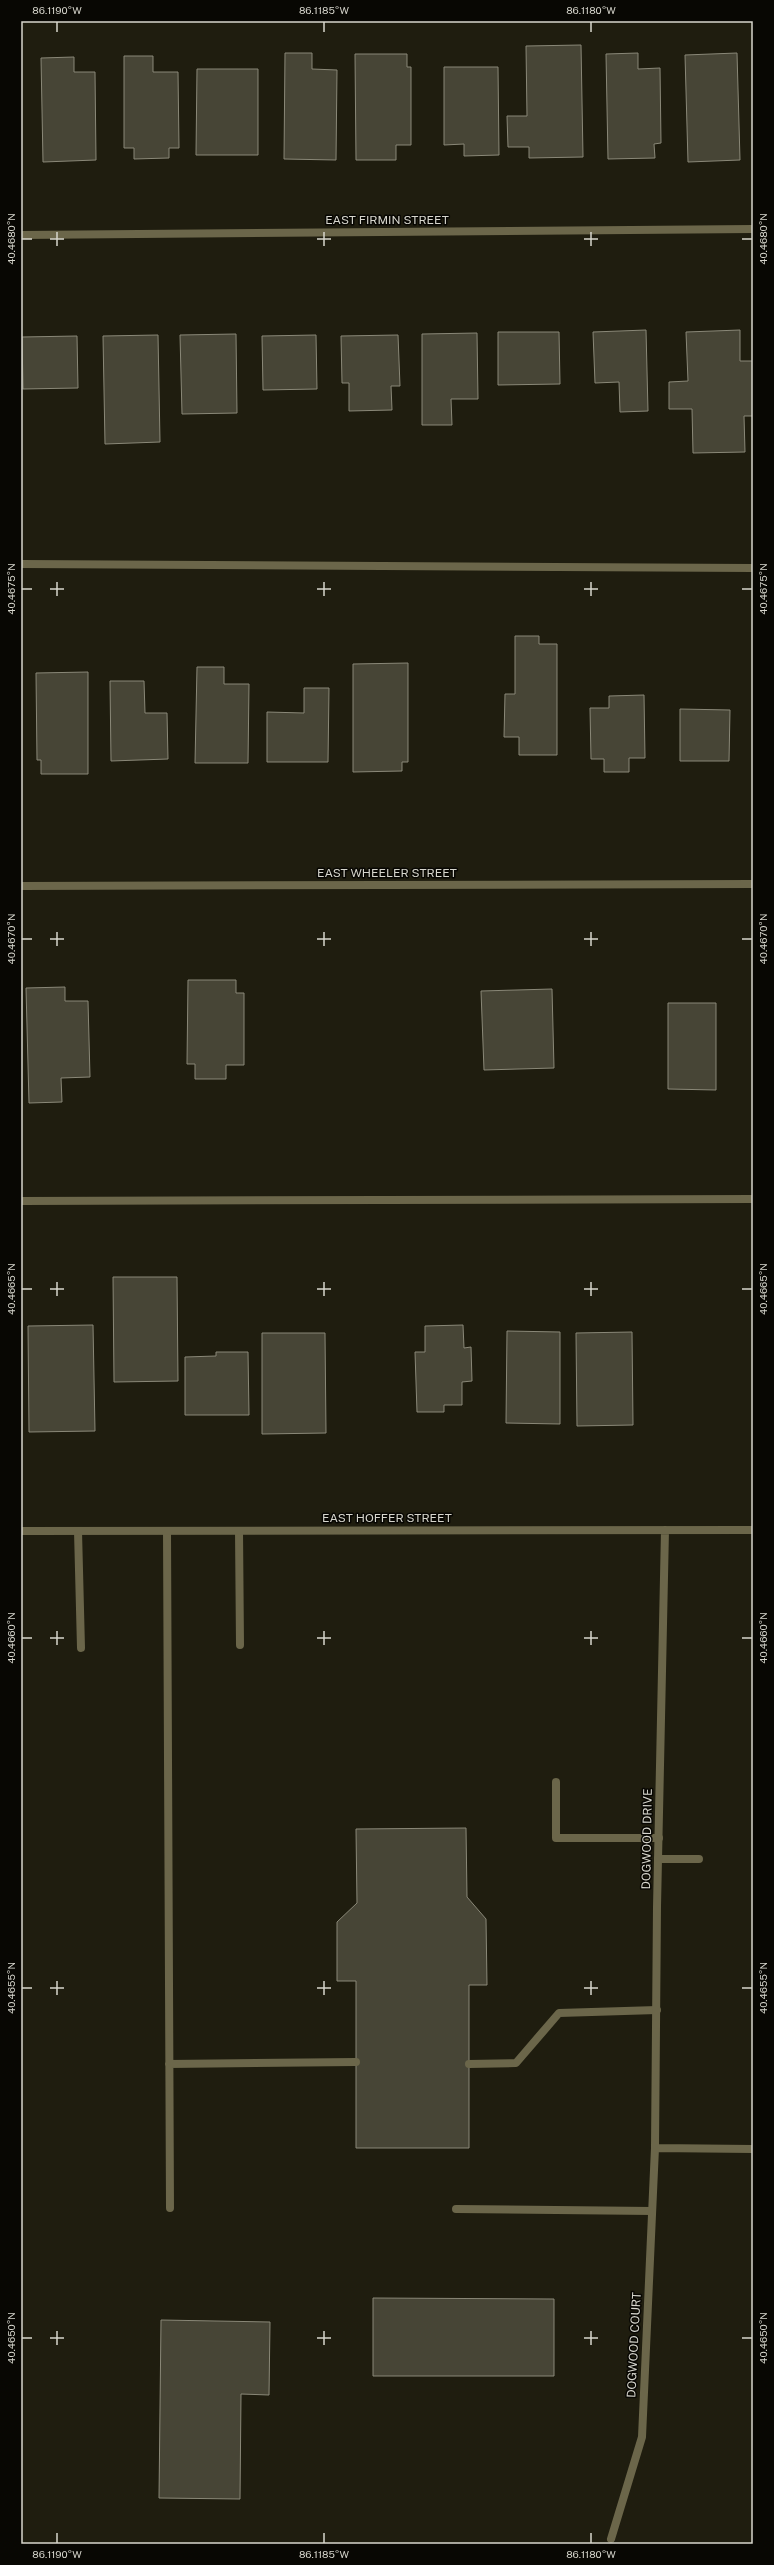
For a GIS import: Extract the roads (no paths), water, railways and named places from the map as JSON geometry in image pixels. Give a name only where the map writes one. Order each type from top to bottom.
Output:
[{"type":"street","name":"EAST FIRMIN STREET","points":[[21,235],[753,229]]},
{"type":"street","points":[[21,564],[753,568]]},
{"type":"street","name":"EAST WHEELER STREET","points":[[21,886],[753,884]]},
{"type":"street","points":[[21,1201],[753,1199]]},
{"type":"street","name":"DOGWOOD DRIVE","points":[[656,2148],[658,1859],[665,1530]]},
{"type":"street","name":"EAST HOFFER STREET","points":[[21,1532],[753,1530]]},
{"type":"street","points":[[78,1531],[81,1648]]},
{"type":"street","points":[[167,1531],[170,2208]]},
{"type":"street","points":[[239,1531],[240,1645]]},
{"type":"street","points":[[556,1782],[556,1838],[659,1838]]},
{"type":"street","points":[[658,1859],[699,1859]]},
{"type":"street","points":[[469,2064],[516,2063],[559,2013],[656,2010]]},
{"type":"street","points":[[169,2064],[356,2062]]},
{"type":"street","points":[[656,2148],[753,2149]]},
{"type":"street","name":"DOGWOOD COURT","points":[[611,2539],[642,2437],[656,2148]]},
{"type":"street","points":[[456,2209],[652,2210]]}]
